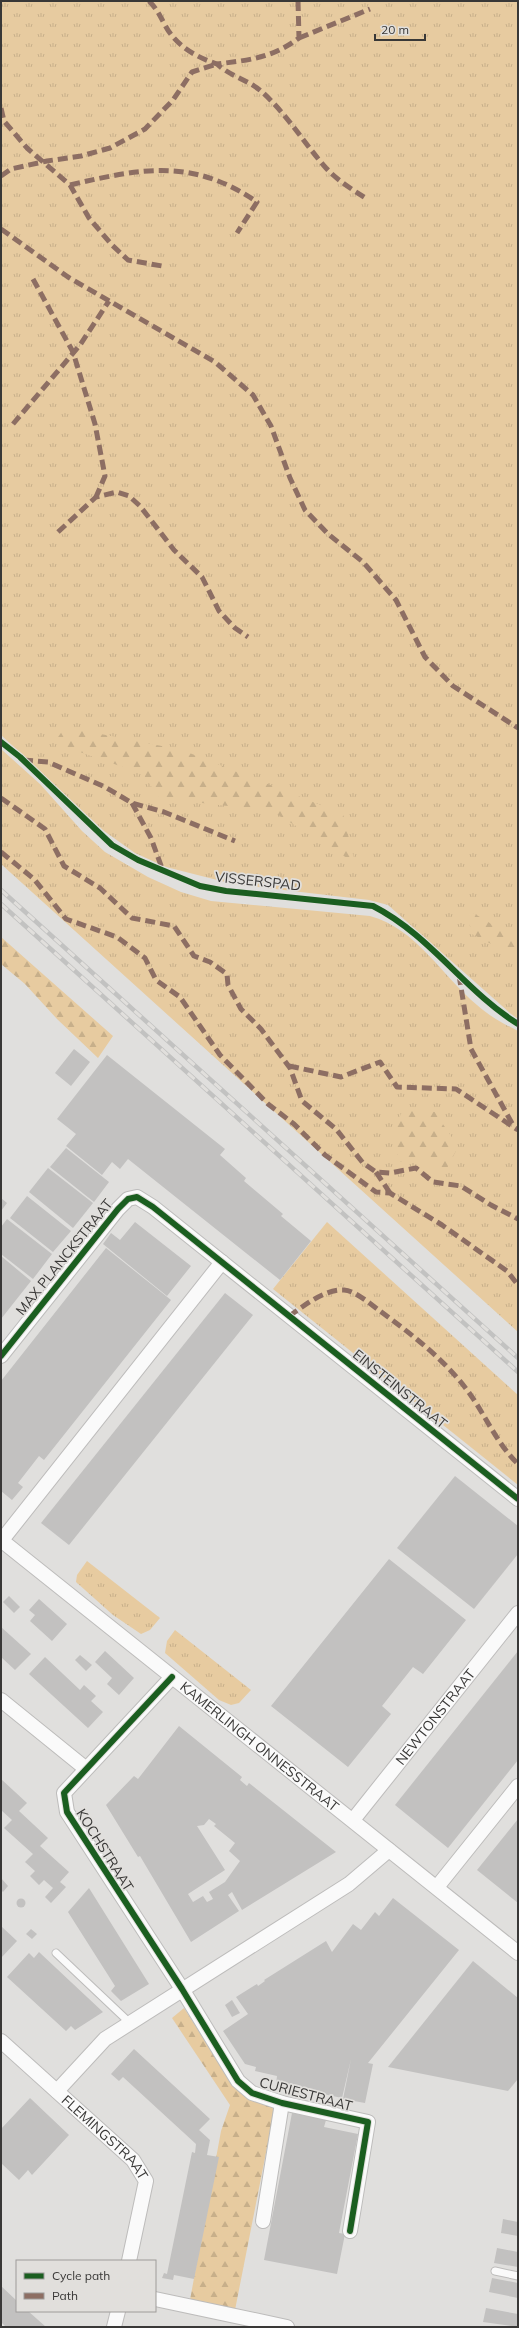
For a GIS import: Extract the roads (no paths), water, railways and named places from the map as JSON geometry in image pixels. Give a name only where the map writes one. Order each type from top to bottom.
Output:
[{"type":"street","name":"MAX PLANCKSTRAAT","points":[[1,1356],[118,1209],[132,1197],[142,1199],[267,1298]]},
{"type":"street","points":[[1,1540],[222,1262]]},
{"type":"street","name":"EINSTEINSTRAAT","points":[[267,1298],[518,1499]]},
{"type":"street","name":"KAMERLINGH ONNESSTRAAT","points":[[1,1540],[518,1953]]},
{"type":"street","name":"NEWTONSTRAAT","points":[[353,1820],[518,1613]]},
{"type":"street","name":"KOCHSTRAAT","points":[[172,1676],[86,1768],[64,1794],[66,1812],[182,1989]]},
{"type":"street","points":[[1,1700],[86,1768]]},
{"type":"street","points":[[437,1887],[518,1786]]},
{"type":"street","points":[[56,2091],[106,2039],[348,1884],[389,1850]]},
{"type":"street","name":"CURIESTRAAT","points":[[182,1989],[238,2081],[252,2093],[282,2103],[368,2122],[350,2231]]},
{"type":"street","name":"FLEMINGSTRAAT","points":[[1,2041],[133,2160],[146,2181],[129,2260]]},
{"type":"street","name":"CURIESTRAAT","points":[[263,2221],[282,2103]]},
{"type":"street","points":[[156,2299],[287,2327]]},
{"type":"street","points":[[114,2327],[118,2312]]},
{"type":"lane","points":[[56,1953],[130,2023]]},
{"type":"lane","points":[[495,2271],[518,2276]]},
{"type":"railway","points":[[1,890],[518,1358]]},
{"type":"railway","points":[[1,904],[518,1372]]}]
